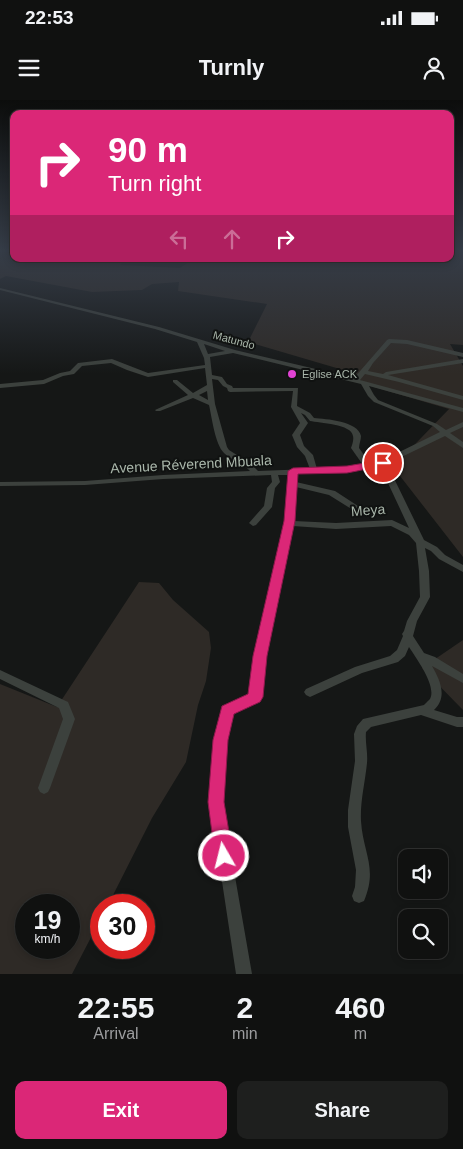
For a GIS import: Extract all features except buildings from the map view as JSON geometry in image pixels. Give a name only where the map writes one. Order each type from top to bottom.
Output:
[{"type":"street","name":"Matundo","points":[[15,292],[157,328],[233,351],[364,383],[463,410]]},
{"type":"street","points":[[355,381],[389,341],[407,342],[463,355]]},
{"type":"street","points":[[200,342],[206,356],[209,377],[208,387],[226,452],[253,468],[255,473]]},
{"type":"street","points":[[206,356],[233,351]]},
{"type":"street","points":[[0,386],[44,382],[62,374],[72,373],[80,364],[96,362],[112,361],[148,375],[208,366]]},
{"type":"street","points":[[376,374],[463,361]]},
{"type":"street","points":[[364,372],[463,398]]},
{"type":"street","points":[[209,377],[220,378],[225,385],[230,387],[230,390],[296,389],[294,407],[304,423],[297,436],[303,449],[308,453],[314,470]]},
{"type":"street","points":[[175,381],[193,396],[212,404]]},
{"type":"street","points":[[364,383],[376,401],[435,425],[463,446]]},
{"type":"street","points":[[158,410],[193,396],[208,387]]},
{"type":"street","points":[[294,407],[308,414],[312,420],[323,419],[352,429],[357,436],[355,448],[368,466]]},
{"type":"street","name":"Avenue Réverend Mbuala","points":[[0,484],[85,483],[274,472],[293,478],[314,470],[338,470],[383,463],[463,424]]},
{"type":"street","points":[[310,692],[359,670],[394,659],[404,649],[408,634],[426,591],[420,542],[383,463]]},
{"type":"street","points":[[253,522],[268,507],[271,488],[276,482],[274,472]]},
{"type":"street","points":[[244,974],[216,802],[220,740],[227,711],[255,697],[260,656],[289,524],[293,478],[312,490],[337,495],[352,508],[372,512]]},
{"type":"street","name":"Meya","points":[[289,524],[336,526],[371,525],[389,522],[412,533],[420,542],[463,569]]},
{"type":"street","points":[[359,896],[364,881],[363,862],[356,827],[354,803],[361,760],[361,730],[367,723],[423,711],[434,706],[437,702],[438,691],[435,681],[408,634]]},
{"type":"street","points":[[419,655],[438,663],[463,680]]},
{"type":"street","points":[[0,674],[64,705],[68,712],[67,725],[44,788]]},
{"type":"street","points":[[423,711],[463,722]]},
{"type":"shaded area","points":[[183,292],[463,292],[463,345],[450,344],[463,366],[463,557],[393,467],[449,409],[367,385],[350,372],[248,342],[267,304]]},
{"type":"shaded area","points":[[139,582],[159,583],[173,600],[209,632],[211,648],[206,681],[198,705],[186,762],[152,818],[114,894],[90,894],[90,939],[80,959],[80,894],[15,894],[15,959],[80,959],[72,974],[0,974],[0,684],[57,707]]},
{"type":"shaded area","points":[[463,640],[463,710],[422,668]]},
{"type":"place","name":"Eglise ACK","points":[[292,374]]},
{"type":"route","points":[[224,856],[216,802],[220,740],[227,711],[255,697],[260,656],[290,521],[294,484],[293,471],[347,470],[383,463]]}]
